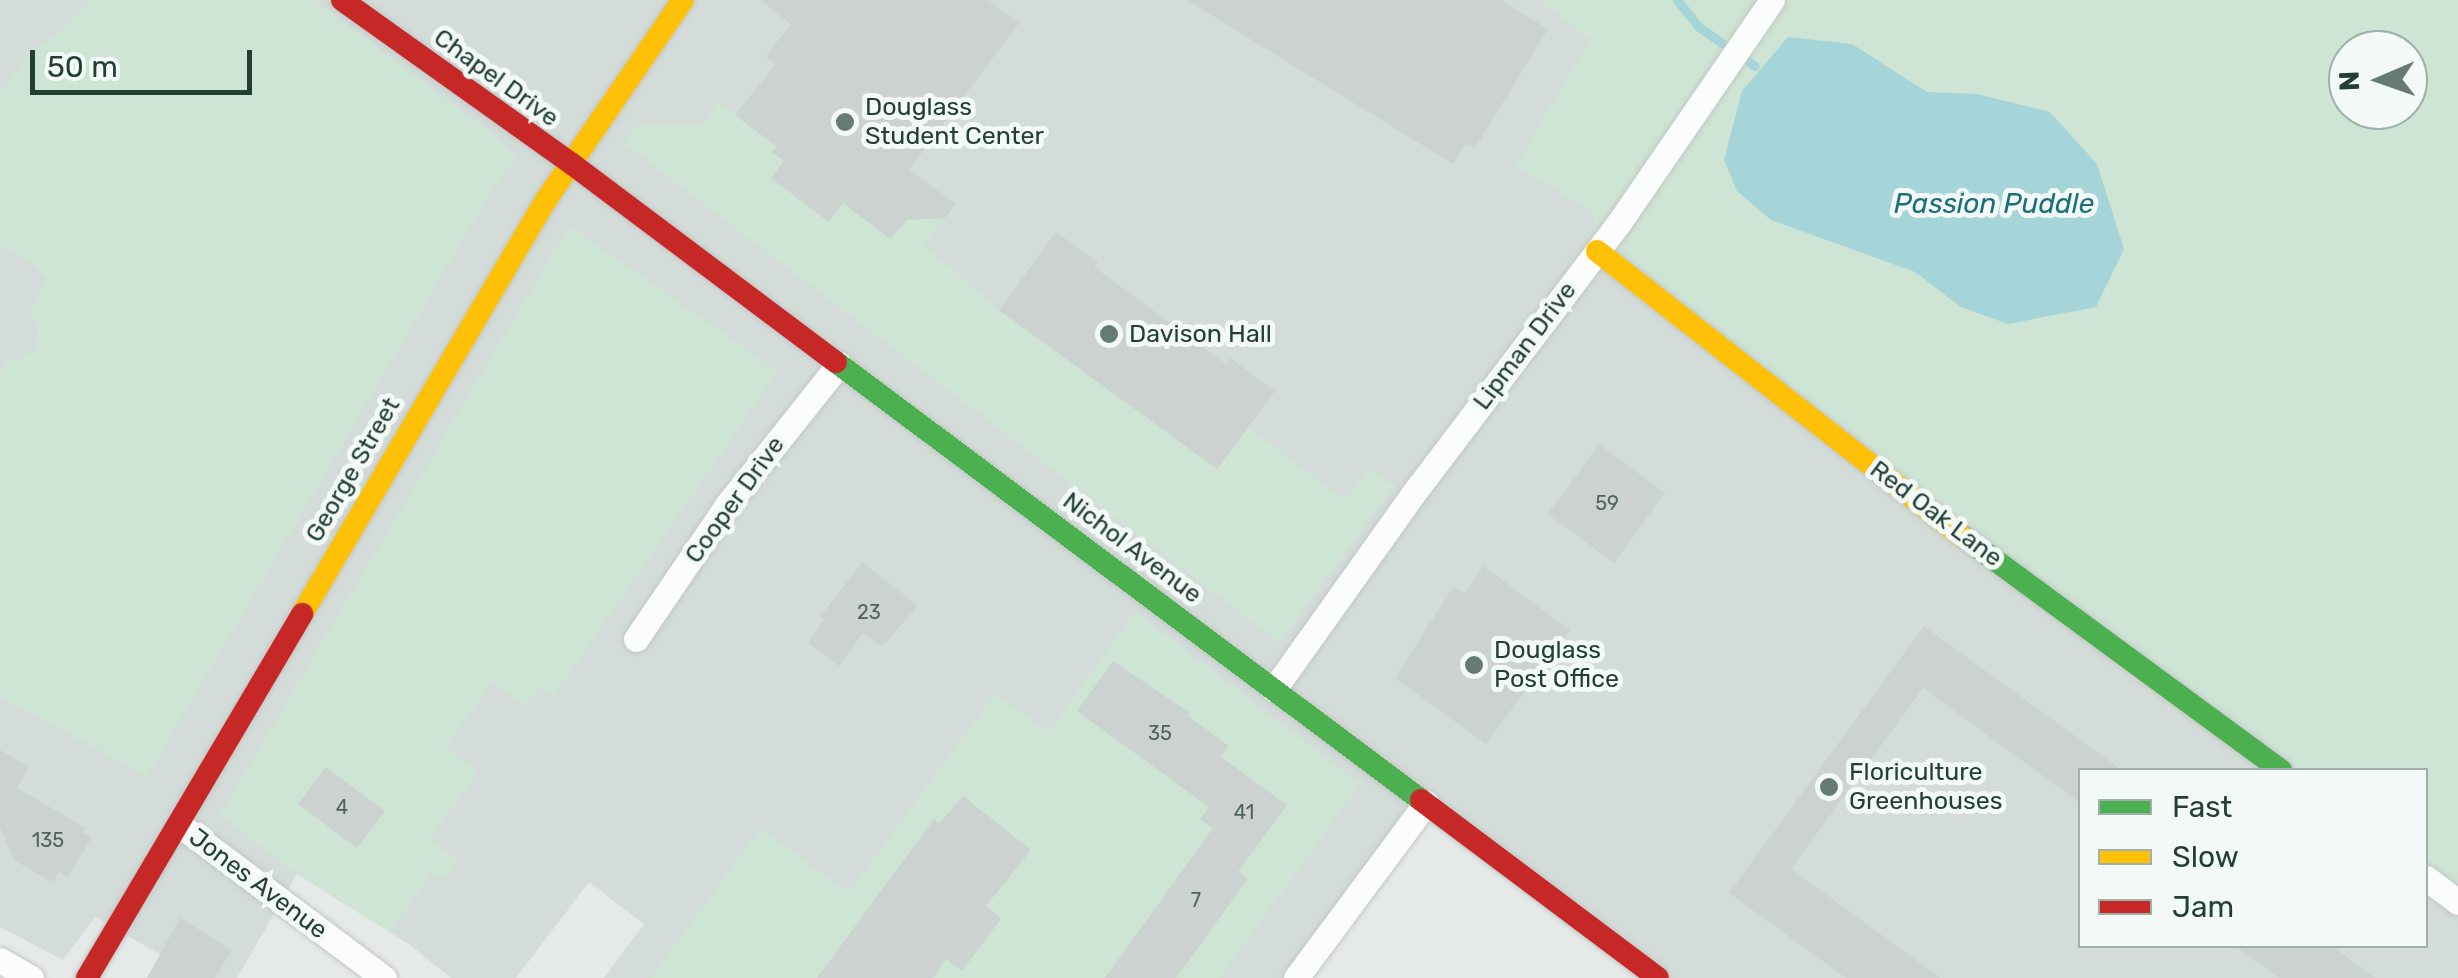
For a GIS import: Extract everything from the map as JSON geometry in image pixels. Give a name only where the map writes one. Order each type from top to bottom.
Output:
[{"type":"street","name":"Chapel Drive","points":[[342,0],[572,164]]},
{"type":"street","name":"George Street","points":[[88,978],[374,487],[572,164],[684,0]]},
{"type":"street","name":"Lipman Drive","points":[[1274,689],[1419,486],[1596,251],[1772,0]]},
{"type":"street","name":"Nichol Avenue","points":[[572,164],[1658,978]]},
{"type":"street","name":"Red Oak Lane","points":[[1596,251],[1948,525],[2278,768]]},
{"type":"street","name":"Cooper Drive","points":[[636,639],[727,505],[839,364]]},
{"type":"street","points":[[1296,978],[1426,803]]},
{"type":"street","name":"Jones Avenue","points":[[180,826],[377,976]]},
{"type":"street","points":[[2428,880],[2458,902]]},
{"type":"street","points":[[0,960],[31,978]]},
{"type":"shaded area","points":[[0,0],[2458,0],[2458,978],[1663,978],[1426,803],[1290,978],[604,978],[644,924],[589,882],[516,978],[451,978],[410,945],[297,874],[237,978],[201,978],[95,917],[63,960],[0,927]]},
{"type":"green space","points":[[92,0],[314,0],[488,130],[517,157],[496,184],[147,776],[0,697],[0,375],[7,361],[19,361],[36,348],[38,325],[30,311],[47,279],[31,263],[0,245],[0,94],[27,56],[61,31]]},
{"type":"green space","points":[[1539,0],[2458,0],[2458,902],[2428,879],[2428,768],[2284,768],[1598,243],[1594,213],[1516,166],[1590,39]]},
{"type":"green space","points":[[719,102],[777,147],[773,153],[784,161],[771,179],[828,221],[843,203],[890,239],[907,220],[945,218],[924,246],[999,310],[1217,469],[1248,427],[1344,500],[1371,469],[1394,487],[1279,642],[624,143],[636,126],[702,125]]},
{"type":"green space","points":[[569,226],[778,371],[553,697],[539,687],[525,706],[493,683],[445,747],[478,772],[429,839],[457,860],[444,879],[432,873],[390,932],[296,873],[220,815]]},
{"type":"green space","points":[[1135,612],[1360,784],[1220,978],[651,978],[761,828],[849,893],[995,694],[1049,732]]},
{"type":"water","name":"Passion Puddle","points":[[1788,37],[1852,44],[1927,92],[1977,94],[2050,112],[2097,164],[2124,249],[2096,307],[2008,324],[1961,307],[1915,272],[1771,220],[1737,191],[1724,160],[1742,91]]},
{"type":"building","name":"Douglass Student Center","points":[[760,0],[988,0],[1019,23],[909,170],[956,204],[945,218],[907,220],[890,239],[843,203],[829,222],[771,178],[784,161],[772,152],[777,147],[735,115],[776,64],[766,56],[791,24]]},
{"type":"building","points":[[1187,0],[1501,0],[1548,29],[1475,148],[1466,143],[1453,164]]},
{"type":"building","name":"Davison Hall","points":[[1056,232],[1098,262],[1094,267],[1226,364],[1230,358],[1275,391],[1217,469],[999,310]]},
{"type":"building","points":[[1599,444],[1665,493],[1614,563],[1548,514]]},
{"type":"building","points":[[862,562],[918,606],[882,647],[863,633],[839,666],[808,643],[824,620],[820,617]]},
{"type":"building","name":"Douglass Post Office","points":[[1483,566],[1570,630],[1486,744],[1395,678],[1453,587],[1465,593]]},
{"type":"building","name":"Floriculture Greenhouses","points":[[1924,626],[2119,768],[2078,768],[2078,802],[1923,688],[1791,869],[1941,978],[1846,978],[1729,893]]},
{"type":"building","points":[[1113,661],[1190,713],[1188,716],[1229,746],[1221,757],[1287,805],[1238,872],[1248,879],[1176,978],[1105,978],[1213,828],[1200,819],[1209,807],[1077,711]]},
{"type":"building","points":[[0,750],[29,767],[17,788],[86,828],[83,833],[92,837],[68,877],[59,872],[53,882],[15,861],[0,828]]},
{"type":"building","points":[[326,767],[385,811],[357,848],[298,804]]},
{"type":"building","points":[[963,796],[1031,850],[986,906],[1001,919],[962,971],[946,959],[933,978],[817,978],[934,819],[939,824]]},
{"type":"building","points":[[180,918],[232,950],[215,978],[147,978]]},
{"type":"building","points":[[2238,948],[2335,948],[2375,978],[2279,978]]},
{"type":"waterway","points":[[1677,0],[1699,27],[1722,43]]},
{"type":"waterway","points":[[1749,62],[1755,66]]},
{"type":"traffic: fast","points":[[836,362],[1421,800]]},
{"type":"traffic: fast","points":[[1962,536],[2278,768]]},
{"type":"traffic: slow","points":[[302,614],[546,200],[683,0]]},
{"type":"traffic: slow","points":[[1597,251],[1962,536]]},
{"type":"traffic: jam","points":[[342,0],[572,164],[836,362]]},
{"type":"traffic: jam","points":[[87,978],[302,614]]},
{"type":"traffic: jam","points":[[1421,800],[1658,978]]},
{"type":"place","name":"Douglass Student Center","points":[[845,122]]},
{"type":"place","name":"Davison Hall","points":[[1109,334]]},
{"type":"place","name":"Douglass Post Office","points":[[1474,665]]},
{"type":"place","name":"Floriculture Greenhouses","points":[[1829,787]]}]
